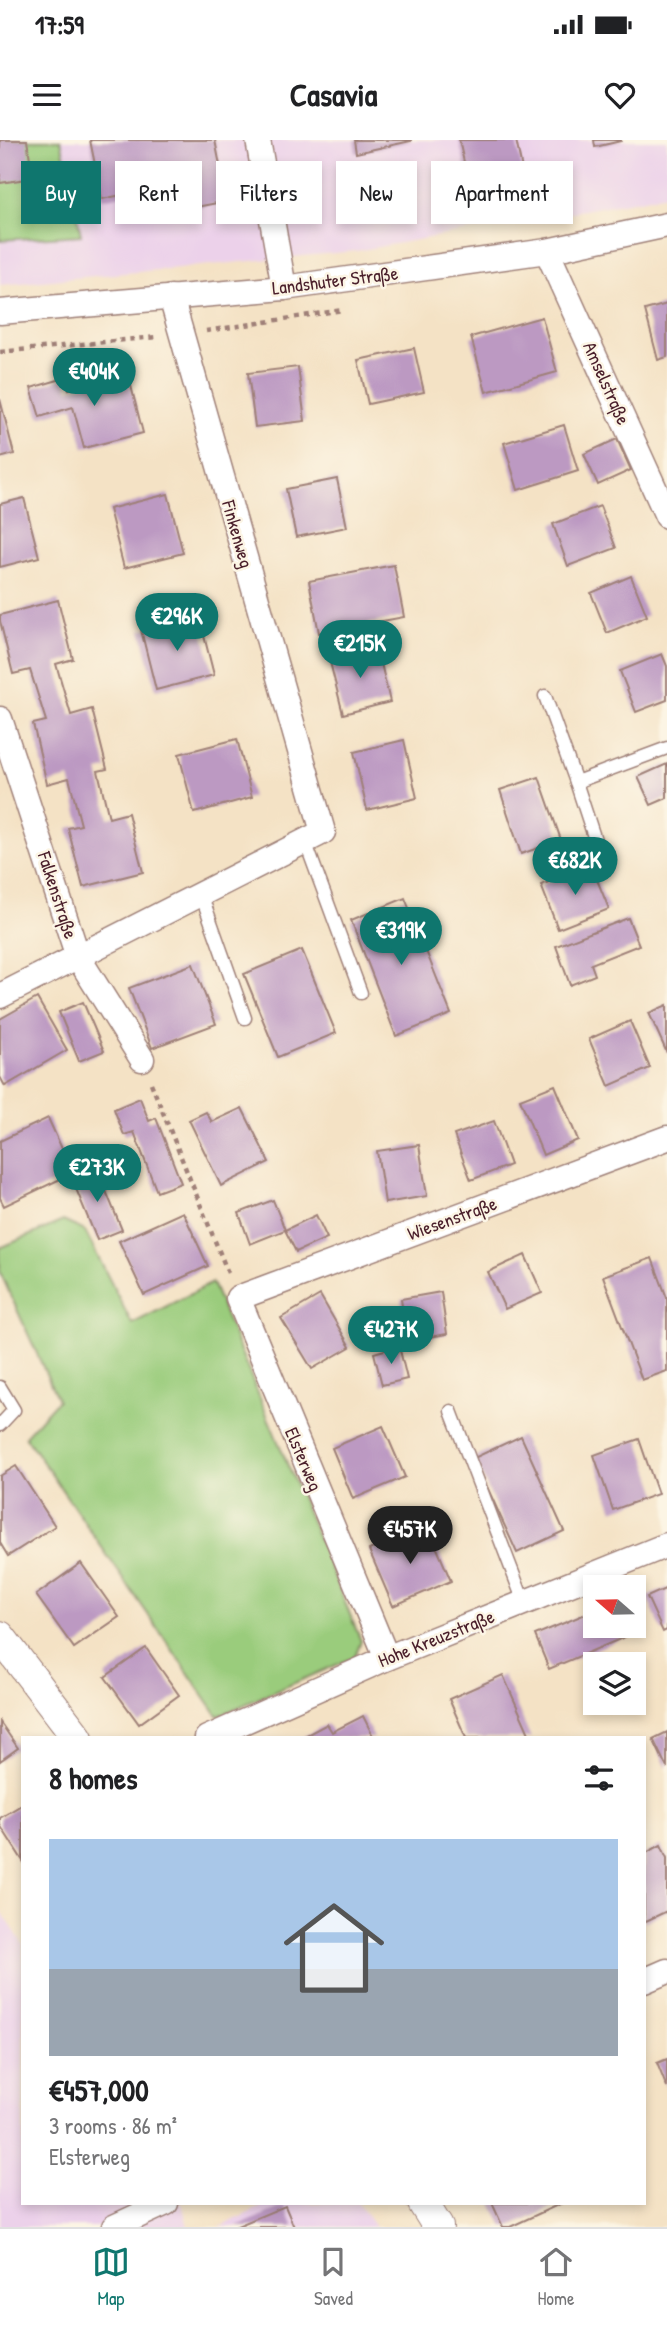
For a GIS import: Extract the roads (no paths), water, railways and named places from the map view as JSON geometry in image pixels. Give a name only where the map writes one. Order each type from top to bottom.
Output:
[{"type":"street","points":[[258,140],[284,288]]},
{"type":"street","name":"Landshuter Straße","points":[[0,312],[284,288],[547,251],[667,225]]},
{"type":"street","name":"Amselstraße","points":[[547,251],[667,516]]},
{"type":"street","name":"Finkenweg","points":[[171,297],[323,832],[305,841]]},
{"type":"street","name":"Falkenstraße","points":[[0,719],[78,957],[142,1059]]},
{"type":"street","points":[[0,996],[305,841]]},
{"type":"street","name":"Wiesenstraße","points":[[238,1298],[667,1138]]},
{"type":"street","name":"Elsterweg","points":[[238,1298],[387,1658]]},
{"type":"street","name":"Hohe Kreuzstraße","points":[[212,1736],[387,1658],[667,1545]]},
{"type":"street","points":[[0,1636],[76,1736]]},
{"type":"street","points":[[646,1980],[667,1971]]},
{"type":"street","points":[[424,2205],[438,2227]]},
{"type":"street","points":[[114,2227],[156,2214]]},
{"type":"lane","points":[[545,696],[600,852]]},
{"type":"lane","points":[[576,782],[667,748]]},
{"type":"lane","points":[[305,841],[361,993]]},
{"type":"lane","points":[[201,894],[244,1018]]},
{"type":"lane","points":[[0,1387],[13,1410],[0,1425]]},
{"type":"lane","points":[[451,1411],[524,1602]]}]
